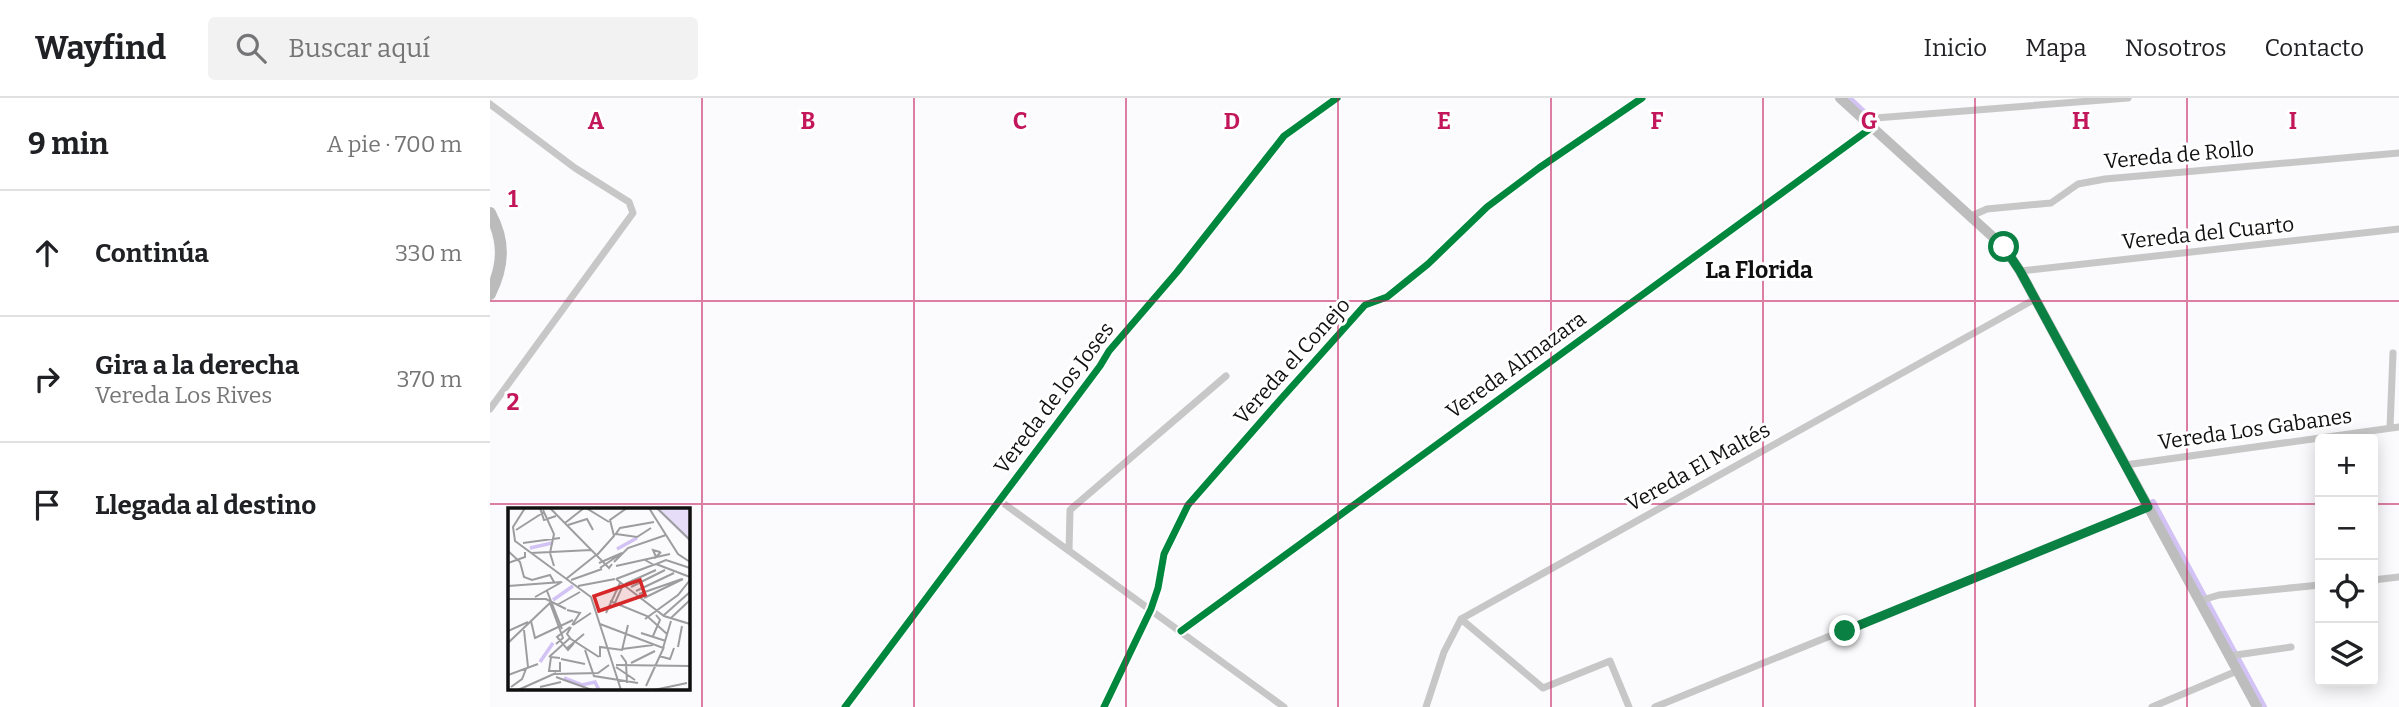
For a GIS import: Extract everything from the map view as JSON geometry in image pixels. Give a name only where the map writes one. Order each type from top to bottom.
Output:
[{"type":"highway","points":[[490,213],[502,251],[492,287]]},
{"type":"main road","points":[[1840,98],[2004,247],[2020,271],[2124,465],[2203,599],[2234,656],[2237,671],[2257,707]]},
{"type":"street","name":"Vereda de los Joses","points":[[845,707],[1109,351],[1177,272],[1284,136],[1337,98]]},
{"type":"street","name":"Vereda el Conejo","points":[[1104,707],[1151,609],[1164,554],[1188,505],[1366,305],[1387,297],[1429,264],[1487,207],[1642,98]]},
{"type":"street","points":[[1863,120],[2128,98]]},
{"type":"street","points":[[490,104],[575,168],[629,202],[633,214],[490,410]]},
{"type":"street","name":"Vereda Almazara","points":[[1181,631],[1871,128]]},
{"type":"street","name":"Vereda de Rollo","points":[[1971,216],[1987,209],[2051,203],[2078,184],[2105,178],[2399,153]]},
{"type":"street","name":"Vereda del Cuarto","points":[[2020,271],[2399,229]]},
{"type":"street","name":"Vereda El Maltés","points":[[1461,619],[2035,299]]},
{"type":"street","points":[[2390,428],[2393,353]]},
{"type":"street","points":[[1069,551],[1070,510],[1226,376]]},
{"type":"street","name":"Vereda Los Gabanes","points":[[2124,465],[2399,427]]},
{"type":"street","points":[[999,500],[1284,707]]},
{"type":"street","points":[[1655,707],[2148,507]]},
{"type":"street","points":[[2378,579],[2399,577]]},
{"type":"street","points":[[2203,599],[2315,586]]},
{"type":"street","points":[[1426,707],[1444,652],[1461,619],[1543,688],[1610,661],[1629,707]]},
{"type":"street","points":[[2234,656],[2291,647]]},
{"type":"street","points":[[2152,707],[2237,671]]},
{"type":"waterway","points":[[1849,98],[1868,116]]},
{"type":"waterway","points":[[2153,502],[2264,707]]},
{"type":"cycle path","points":[[845,707],[1109,351],[1177,272],[1284,136],[1337,98]]},
{"type":"cycle path","points":[[1104,707],[1151,609],[1164,554],[1188,505],[1280,400],[1365,305],[1387,297],[1428,264],[1487,207],[1642,98]]},
{"type":"cycle path","points":[[1181,631],[1871,128]]},
{"type":"district","name":"La Florida","points":[[1759,270]]},
{"type":"route","points":[[1845,631],[2148,507],[2020,271],[2004,247]]}]
